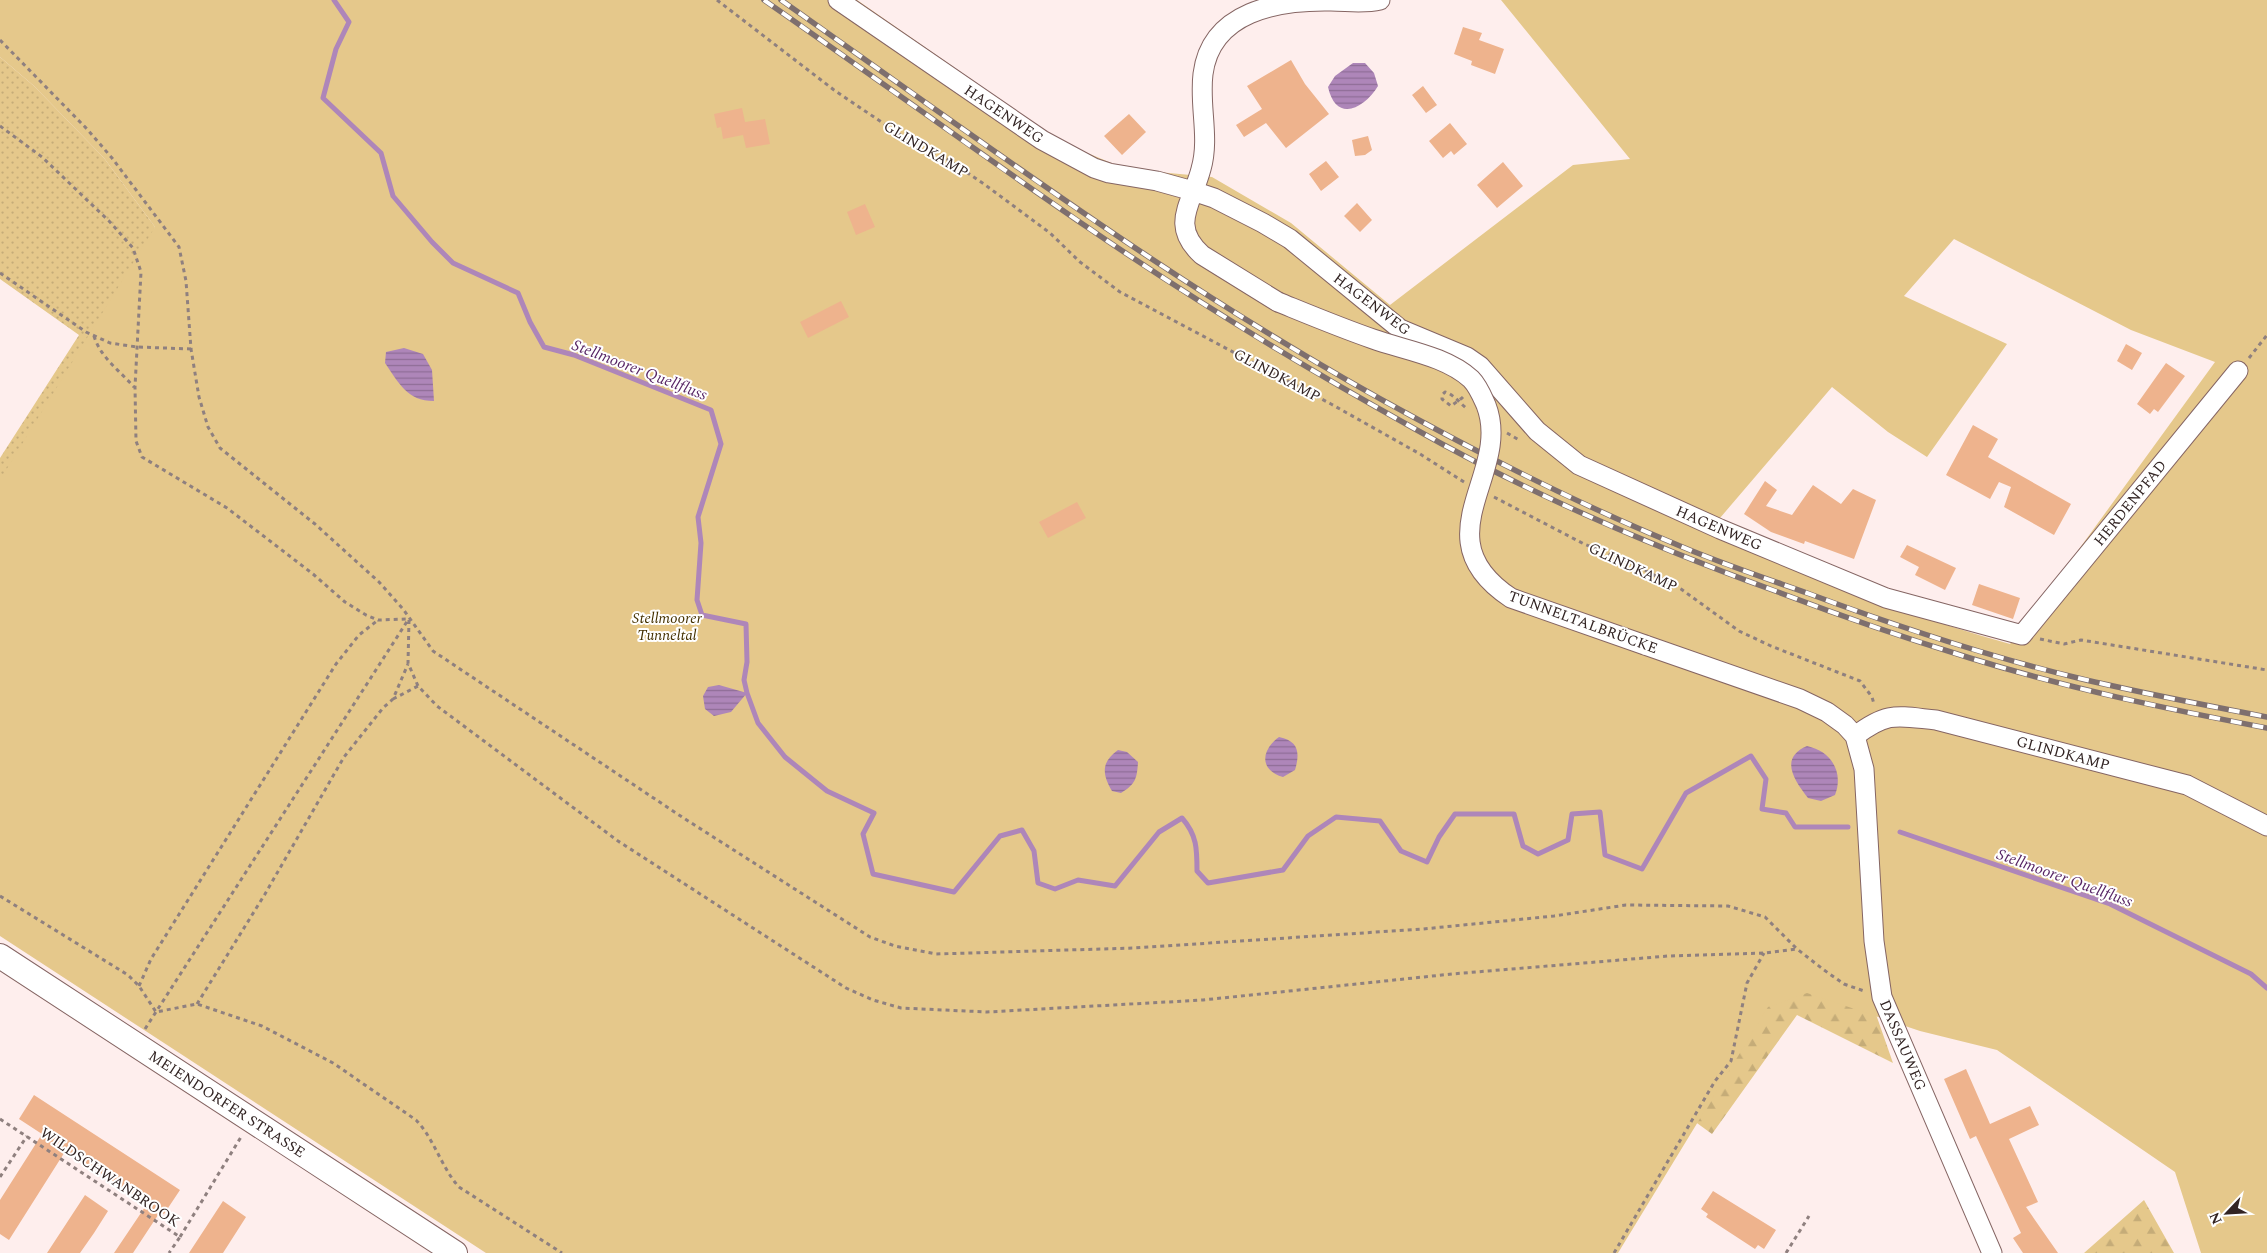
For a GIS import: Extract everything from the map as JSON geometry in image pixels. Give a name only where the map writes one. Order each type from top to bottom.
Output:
[{"type":"main road","name":"MEIENDORFER STRASSE","points":[[0,956],[455,1253]]},
{"type":"street","name":"HAGENWEG","points":[[838,0],[1066,155],[1109,173],[1157,181],[1214,198],[1290,239],[1400,329],[1467,357],[1480,366],[1537,431],[1579,465],[1720,529],[1886,598],[2022,635]]},
{"type":"street","name":"TUNNELTALBRÜCKE","points":[[1380,0],[1368,3],[1296,2],[1258,9],[1239,18],[1226,29],[1206,57],[1203,77],[1205,151],[1201,170],[1184,221],[1192,246],[1216,265],[1278,302],[1373,339],[1439,361],[1470,379],[1482,396],[1491,420],[1492,433],[1469,529],[1475,556],[1480,567],[1500,590],[1512,598],[1800,699],[1827,712],[1845,725],[1855,736]]},
{"type":"street","name":"HERDENPFAD","points":[[2022,635],[2238,372]]},
{"type":"street","name":"GLINDKAMP","points":[[1855,736],[1879,719],[1900,716],[1936,720],[2187,785],[2267,826]]},
{"type":"street","name":"DASSAUWEG","points":[[1855,736],[1864,769],[1874,941],[1882,997],[1992,1253]]},
{"type":"path","name":"GLINDKAMP","points":[[717,0],[834,90],[902,136],[944,157],[984,184],[1050,233],[1080,262],[1120,292],[1332,404],[1471,485]]},
{"type":"path","points":[[0,40],[87,129],[117,165],[179,247],[186,281],[191,349],[199,397],[208,427],[220,448],[314,524],[379,582],[403,609],[432,651],[488,690],[870,937],[895,946],[936,954],[1134,948],[1386,932],[1554,916],[1626,905],[1728,906],[1765,917],[1797,949],[1844,984],[1882,997]]},
{"type":"path","points":[[0,126],[42,156],[109,221],[133,248],[141,272],[135,387],[136,441],[142,457],[227,508],[313,574],[345,602],[378,620],[409,619]]},
{"type":"path","points":[[0,273],[94,336],[110,342],[137,347],[191,349]]},
{"type":"path","points":[[2238,372],[2267,335]]},
{"type":"path","points":[[94,336],[96,344],[105,357],[135,387]]},
{"type":"path","points":[[1454,398],[1445,392],[1442,395],[1442,399],[1451,406],[1462,398]]},
{"type":"path","name":"GLINDKAMP","points":[[1488,494],[1584,544],[1631,562],[1681,590],[1739,630],[1771,646],[1860,682],[1872,697],[1879,719]]},
{"type":"path","points":[[392,699],[408,663],[409,619]]},
{"type":"path","points":[[135,1044],[409,619]]},
{"type":"path","points":[[139,986],[151,958],[336,664],[359,635],[378,620]]},
{"type":"path","points":[[2022,635],[2064,644],[2081,640],[2267,670]]},
{"type":"path","points":[[408,663],[418,686],[437,706],[618,841],[846,988],[873,1000],[901,1008],[987,1012],[1203,1000],[1452,974],[1668,956],[1764,953],[1797,949]]},
{"type":"path","points":[[197,1004],[265,894],[344,757],[392,699],[418,686]]},
{"type":"path","points":[[0,896],[128,975],[139,986],[156,1012]]},
{"type":"path","points":[[1614,1253],[1715,1081],[1732,1061],[1747,983],[1764,953]]},
{"type":"path","points":[[156,1012],[197,1004],[262,1026],[334,1063],[398,1106],[426,1130],[450,1177],[460,1187],[562,1253]]},
{"type":"path","name":"WILDSCHWANBROOK","points":[[0,1119],[180,1237]]},
{"type":"path","name":"WILDSCHWANBROOK","points":[[169,1253],[251,1120]]},
{"type":"path","name":"WILDSCHWANBROOK","points":[[0,1177],[28,1136]]},
{"type":"path","points":[[1786,1253],[1809,1216]]},
{"type":"green space","name":"Stellmoorer Tunneltal","points":[[0,0],[857,0],[1063,143],[1126,169],[1212,177],[1291,223],[1390,305],[1573,165],[1630,159],[1501,0],[2267,0],[2267,1253],[2201,1253],[2175,1172],[1997,1050],[1920,1031],[1807,993],[1768,1007],[1618,1253],[486,1253],[0,936],[0,480],[155,227],[104,158],[34,86],[0,57]],"holes":[[[1954,239],[2131,330],[2215,362],[2010,644],[1896,608],[1711,535],[1720,518],[1832,387],[1888,432],[1927,457],[2007,344],[1904,296]]]},
{"type":"green space","points":[[0,57],[34,86],[104,158],[155,227],[0,929],[0,458],[79,335],[0,279]]},
{"type":"green space","points":[[1793,987],[1871,1000],[1893,1063],[1797,1015],[1712,1134],[1690,1118],[1759,1004]]},
{"type":"green space","points":[[2144,1200],[2174,1253],[2084,1253]]},
{"type":"shaded area","points":[[1353,63],[1365,63],[1374,73],[1378,86],[1358,106],[1344,109],[1337,105],[1328,87],[1335,76]]},
{"type":"shaded area","points":[[404,348],[423,354],[432,370],[434,401],[417,398],[410,394],[400,384],[385,363],[386,352]]},
{"type":"shaded area","points":[[719,685],[747,693],[731,712],[714,716],[705,709],[703,696],[708,687]]},
{"type":"shaded area","points":[[1279,737],[1291,741],[1297,753],[1295,770],[1283,777],[1270,770],[1266,765],[1265,759],[1269,748]]},
{"type":"shaded area","points":[[1807,746],[1823,753],[1829,758],[1838,778],[1835,795],[1821,801],[1808,798],[1794,777],[1792,770],[1791,763],[1793,757],[1798,751]]},
{"type":"shaded area","points":[[1118,750],[1127,752],[1138,762],[1135,780],[1130,787],[1121,793],[1112,791],[1105,774],[1108,759]]},
{"type":"building","points":[[1463,27],[1482,33],[1479,40],[1504,49],[1495,74],[1471,65],[1472,61],[1454,54]]},
{"type":"building","points":[[1291,60],[1305,84],[1329,114],[1286,148],[1266,123],[1244,137],[1236,125],[1262,109],[1247,86]]},
{"type":"building","points":[[1423,86],[1437,105],[1426,113],[1412,95]]},
{"type":"building","points":[[742,108],[745,122],[765,119],[770,144],[746,148],[743,135],[723,139],[721,127],[717,128],[714,114]]},
{"type":"building","points":[[1129,114],[1146,132],[1122,155],[1104,136]]},
{"type":"building","points":[[1450,123],[1467,144],[1454,155],[1451,151],[1443,158],[1429,141]]},
{"type":"building","points":[[1368,136],[1372,150],[1365,155],[1355,156],[1352,140]]},
{"type":"building","points":[[1326,161],[1339,177],[1321,191],[1309,174]]},
{"type":"building","points":[[1503,162],[1523,186],[1497,208],[1477,185]]},
{"type":"building","points":[[1357,203],[1372,220],[1360,232],[1344,216]]},
{"type":"building","points":[[865,204],[875,227],[856,235],[847,212]]},
{"type":"building","points":[[841,301],[849,317],[808,338],[800,322]]},
{"type":"building","points":[[2126,344],[2142,353],[2132,370],[2117,361]]},
{"type":"building","points":[[2166,363],[2185,376],[2158,412],[2154,409],[2150,414],[2137,404]]},
{"type":"building","points":[[1973,425],[1998,439],[1988,457],[2071,504],[2054,535],[2004,507],[2011,487],[1999,482],[1990,499],[1946,475]]},
{"type":"building","points":[[1765,481],[1777,490],[1766,506],[1792,515],[1813,485],[1841,504],[1853,489],[1876,500],[1854,559],[1805,541],[1804,544],[1771,532],[1744,514]]},
{"type":"building","points":[[1077,502],[1086,518],[1048,538],[1039,522]]},
{"type":"building","points":[[1907,545],[1956,568],[1945,590],[1915,575],[1919,567],[1900,557]]},
{"type":"building","points":[[1979,584],[2020,598],[2013,619],[1972,605]]},
{"type":"building","points":[[1966,1069],[1990,1124],[2030,1106],[2039,1125],[2009,1139],[2038,1202],[2026,1207],[2058,1253],[2023,1253],[2013,1238],[2021,1233],[1976,1136],[1970,1139],[1944,1079]]},
{"type":"building","points":[[34,1095],[180,1190],[164,1214],[160,1212],[133,1253],[114,1253],[147,1204],[66,1150],[9,1240],[0,1234],[0,1200],[42,1134],[19,1119]]},
{"type":"building","points":[[1713,1191],[1776,1230],[1764,1249],[1758,1245],[1755,1249],[1706,1217],[1708,1214],[1701,1209]]},
{"type":"building","points":[[85,1195],[108,1211],[94,1233],[80,1253],[47,1253]]},
{"type":"building","points":[[223,1201],[246,1217],[223,1253],[189,1253]]},
{"type":"waterway","name":"Stellmoorer Quellfluss","points":[[334,0],[349,22],[336,49],[323,98],[381,153],[393,196],[432,242],[453,263],[518,293],[530,322],[544,347],[574,355],[711,410],[721,444],[698,517],[701,543],[697,600],[702,615],[746,624],[747,662],[744,680],[747,693],[758,723],[785,757],[827,791],[874,813],[863,834],[873,874],[954,892],[1000,836],[1022,830],[1034,851],[1038,883],[1055,889],[1078,880],[1115,886],[1159,832],[1182,818],[1191,830],[1195,843],[1197,871],[1208,883],[1283,870],[1308,836],[1336,817],[1380,821],[1401,851],[1427,862],[1439,837],[1455,814],[1514,814],[1523,846],[1538,854],[1568,840],[1572,814],[1600,812],[1605,855],[1642,869],[1686,793],[1751,756],[1766,779],[1762,809],[1786,813],[1795,827],[1848,827]]},
{"type":"waterway","name":"Stellmoorer Quellfluss","points":[[1900,832],[2110,904],[2251,974],[2267,988]]},
{"type":"railway","points":[[764,0],[1049,201],[1210,308],[1332,382],[1458,453],[1503,476],[1593,518],[1685,557],[1897,635],[2007,669],[2080,688],[2267,728]]},
{"type":"railway","points":[[781,0],[1014,165],[1172,272],[1252,323],[1334,373],[1417,419],[1608,515],[1706,557],[1941,640],[2078,678],[2267,717]]}]
